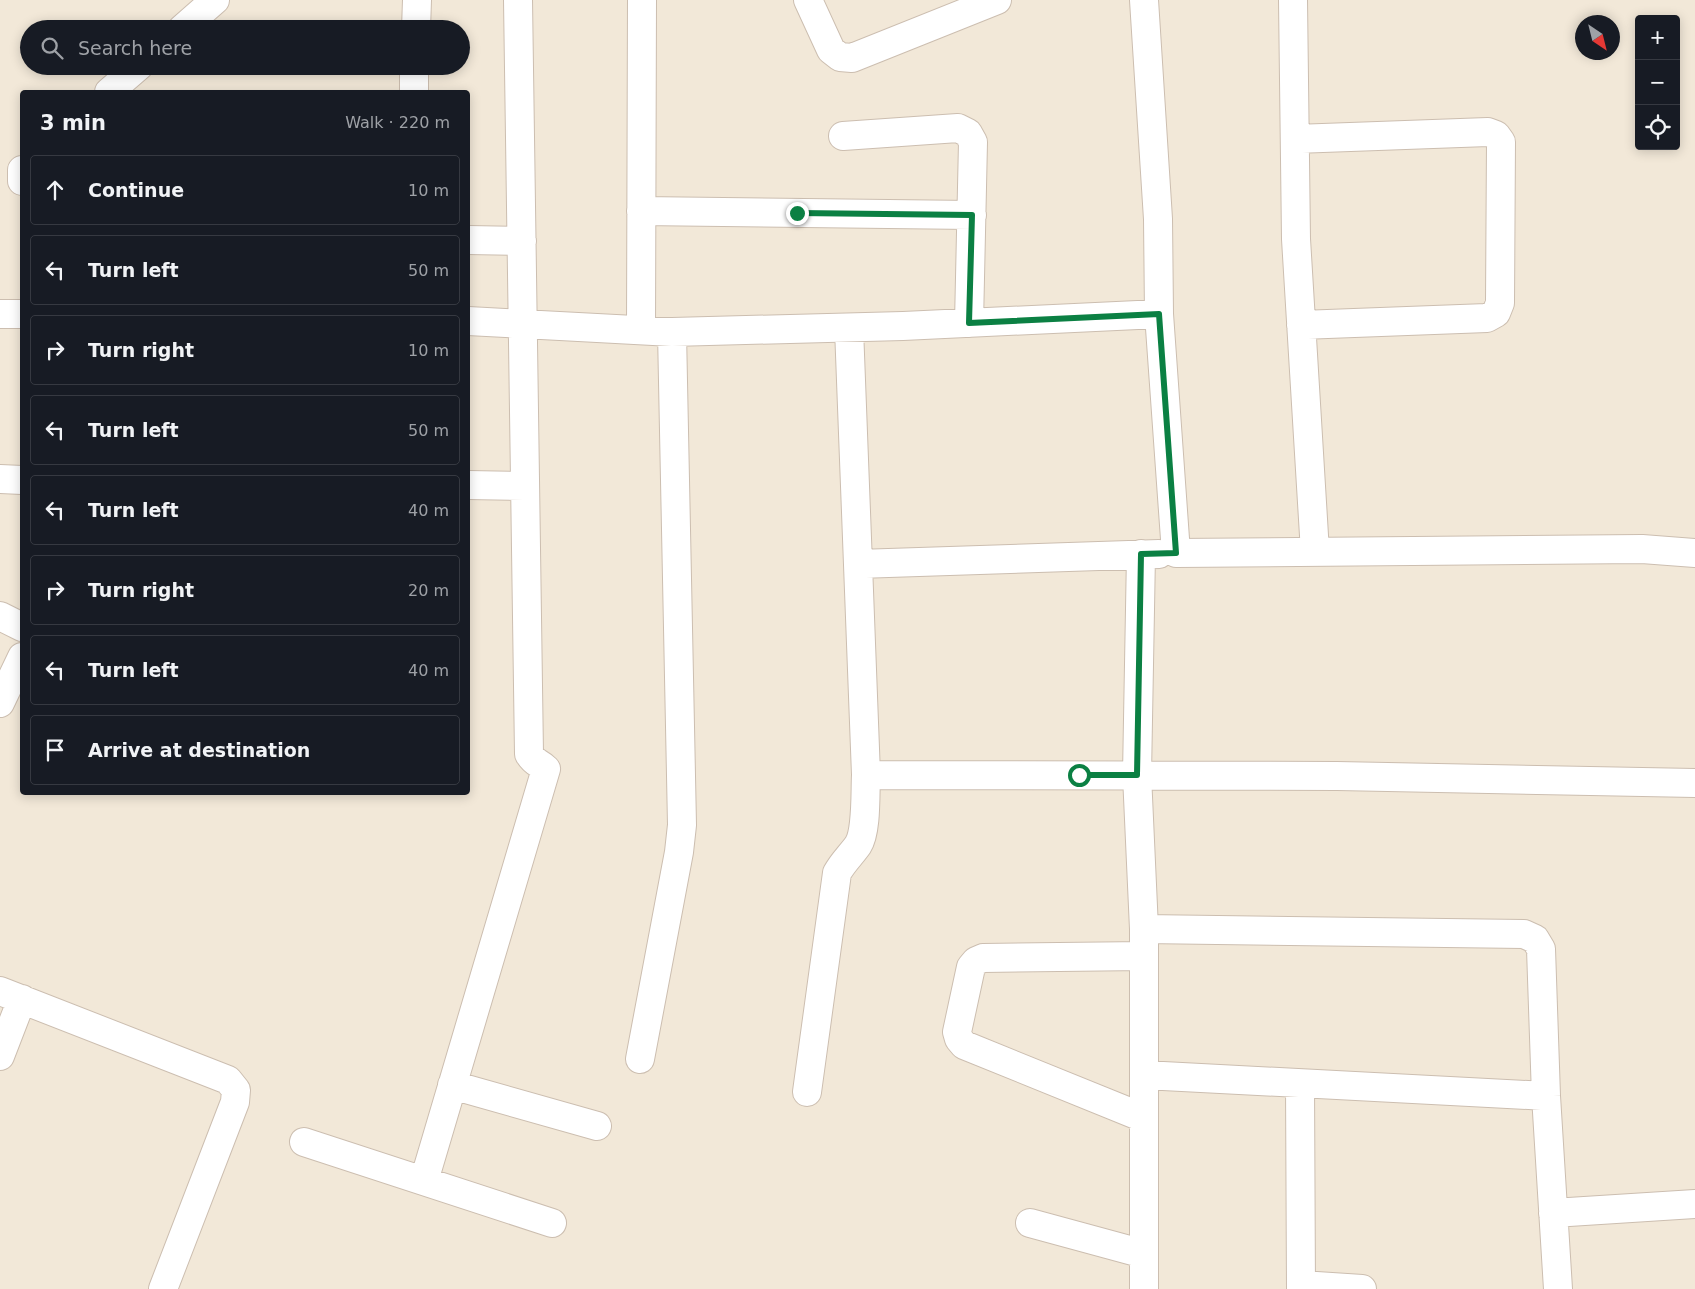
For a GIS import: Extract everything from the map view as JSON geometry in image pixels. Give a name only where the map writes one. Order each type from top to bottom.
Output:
[{"type":"street","points":[[192,20],[215,0]]},
{"type":"street","points":[[416,20],[417,0]]},
{"type":"street","points":[[424,1181],[546,769],[534,762],[528,754],[518,0]]},
{"type":"street","points":[[641,330],[642,0]]},
{"type":"street","points":[[808,0],[831,50],[840,57],[852,58],[997,0]]},
{"type":"street","points":[[1144,0],[1158,219],[1159,314],[1176,553]]},
{"type":"street","points":[[1292,0],[1296,240],[1315,552]]},
{"type":"street","points":[[111,90],[129,75]]},
{"type":"street","points":[[414,75],[414,90]]},
{"type":"street","points":[[843,136],[958,128],[968,133],[973,142],[969,323]]},
{"type":"street","points":[[1295,139],[1488,132],[1496,135],[1500,142],[1500,303],[1496,313],[1487,318],[1301,325]]},
{"type":"street","points":[[641,211],[972,215]]},
{"type":"street","points":[[470,240],[522,241]]},
{"type":"street","points":[[0,314],[20,314]]},
{"type":"street","points":[[470,321],[672,332],[849,328],[1159,314]]},
{"type":"street","points":[[808,1092],[837,873],[842,863],[859,844],[863,833],[866,775],[849,328]]},
{"type":"street","points":[[640,1059],[679,852],[682,825],[672,332]]},
{"type":"street","points":[[0,479],[20,480]]},
{"type":"street","points":[[470,485],[524,486]]},
{"type":"street","points":[[858,564],[1176,553],[1642,549],[1695,553]]},
{"type":"street","points":[[1141,554],[1137,775],[1144,942],[1144,1289]]},
{"type":"street","points":[[0,616],[20,626]]},
{"type":"street","points":[[0,703],[20,661]]},
{"type":"street","points":[[866,775],[1347,776],[1695,782]]},
{"type":"street","points":[[1144,1118],[964,1045],[959,1040],[957,1032],[971,967],[976,961],[983,958],[1144,942],[1524,934],[1535,939],[1541,949],[1546,1096],[1558,1289]]},
{"type":"street","points":[[0,1056],[11,995],[228,1080],[236,1090],[235,1102],[165,1288]]},
{"type":"street","points":[[1144,1076],[1546,1096]]},
{"type":"street","points":[[452,1084],[597,1126]]},
{"type":"street","points":[[1300,1084],[1301,1287],[1362,1289]]},
{"type":"street","points":[[304,1142],[552,1223]]},
{"type":"street","points":[[1553,1213],[1695,1204]]},
{"type":"street","points":[[1030,1223],[1144,1254]]},
{"type":"shaded area","points":[[0,0],[1695,0],[1695,1289],[0,1289]]},
{"type":"route","points":[[797,213],[972,215],[969,323],[1159,314],[1176,553],[1141,554],[1137,775],[1079,775]]}]
